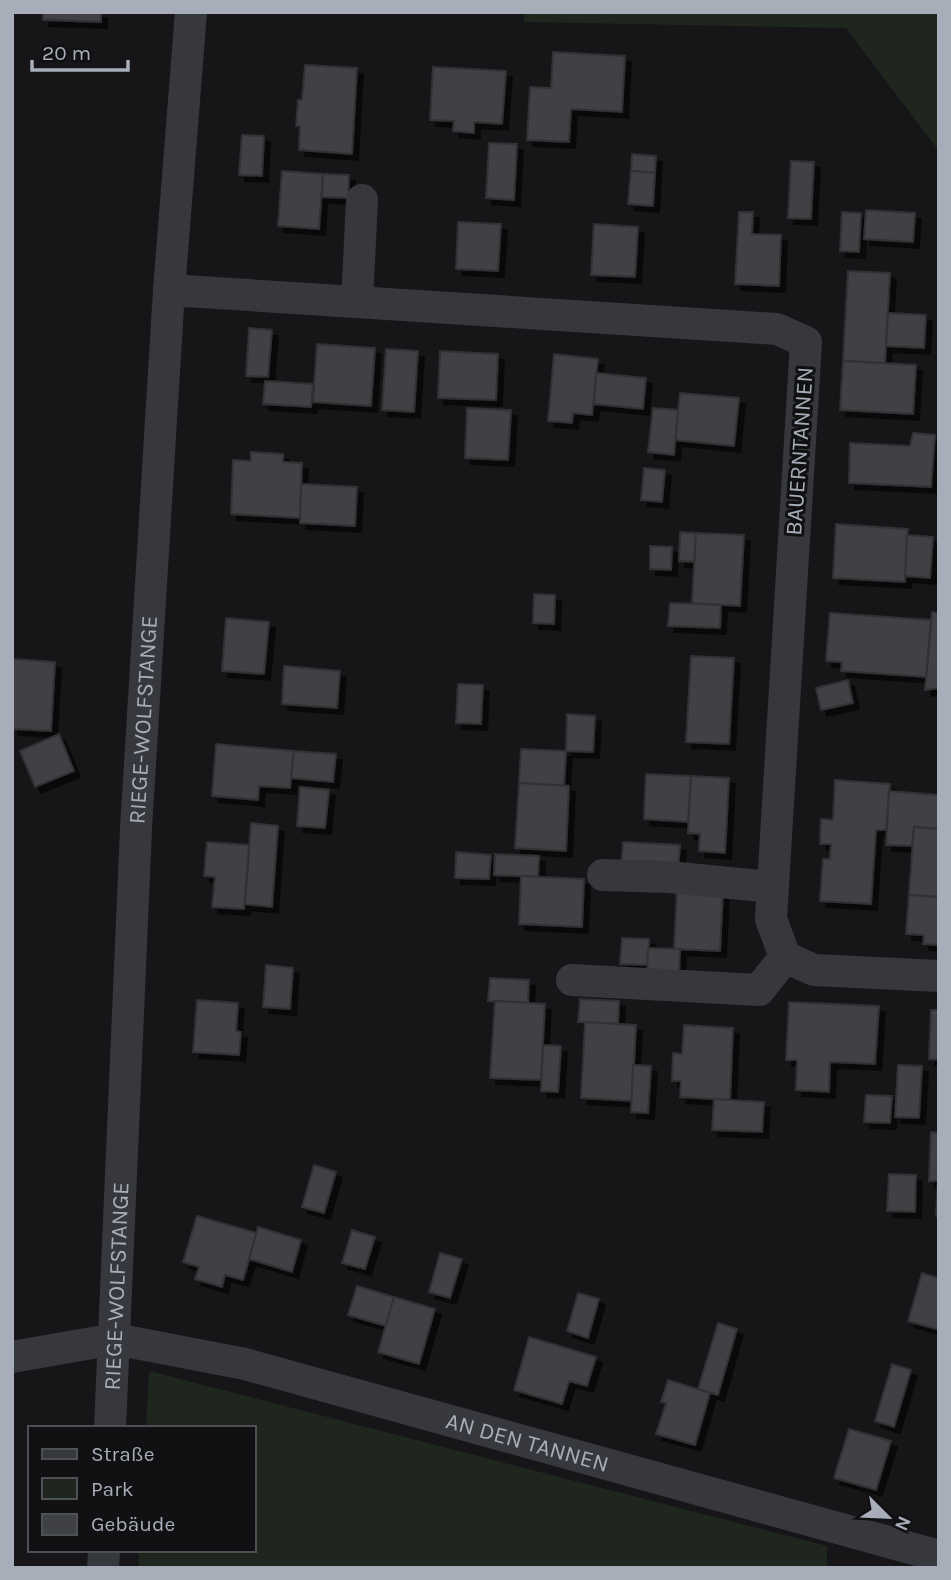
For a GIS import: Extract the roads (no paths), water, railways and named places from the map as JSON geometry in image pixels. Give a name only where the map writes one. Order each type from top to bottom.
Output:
[{"type":"street","name":"RIEGE-WOLFSTANGE","points":[[110,1426],[136,829],[169,290],[191,12]]},
{"type":"street","points":[[357,302],[362,200]]},
{"type":"street","name":"BAUERNTANNEN","points":[[169,290],[777,329],[806,342],[772,887],[771,919],[785,957]]},
{"type":"street","points":[[603,875],[669,877],[772,887]]},
{"type":"street","points":[[572,980],[759,990],[785,957],[814,970],[939,976]]},
{"type":"street","points":[[12,1357],[115,1339]]},
{"type":"street","name":"AN DEN TANNEN","points":[[115,1339],[245,1364],[939,1556]]}]
